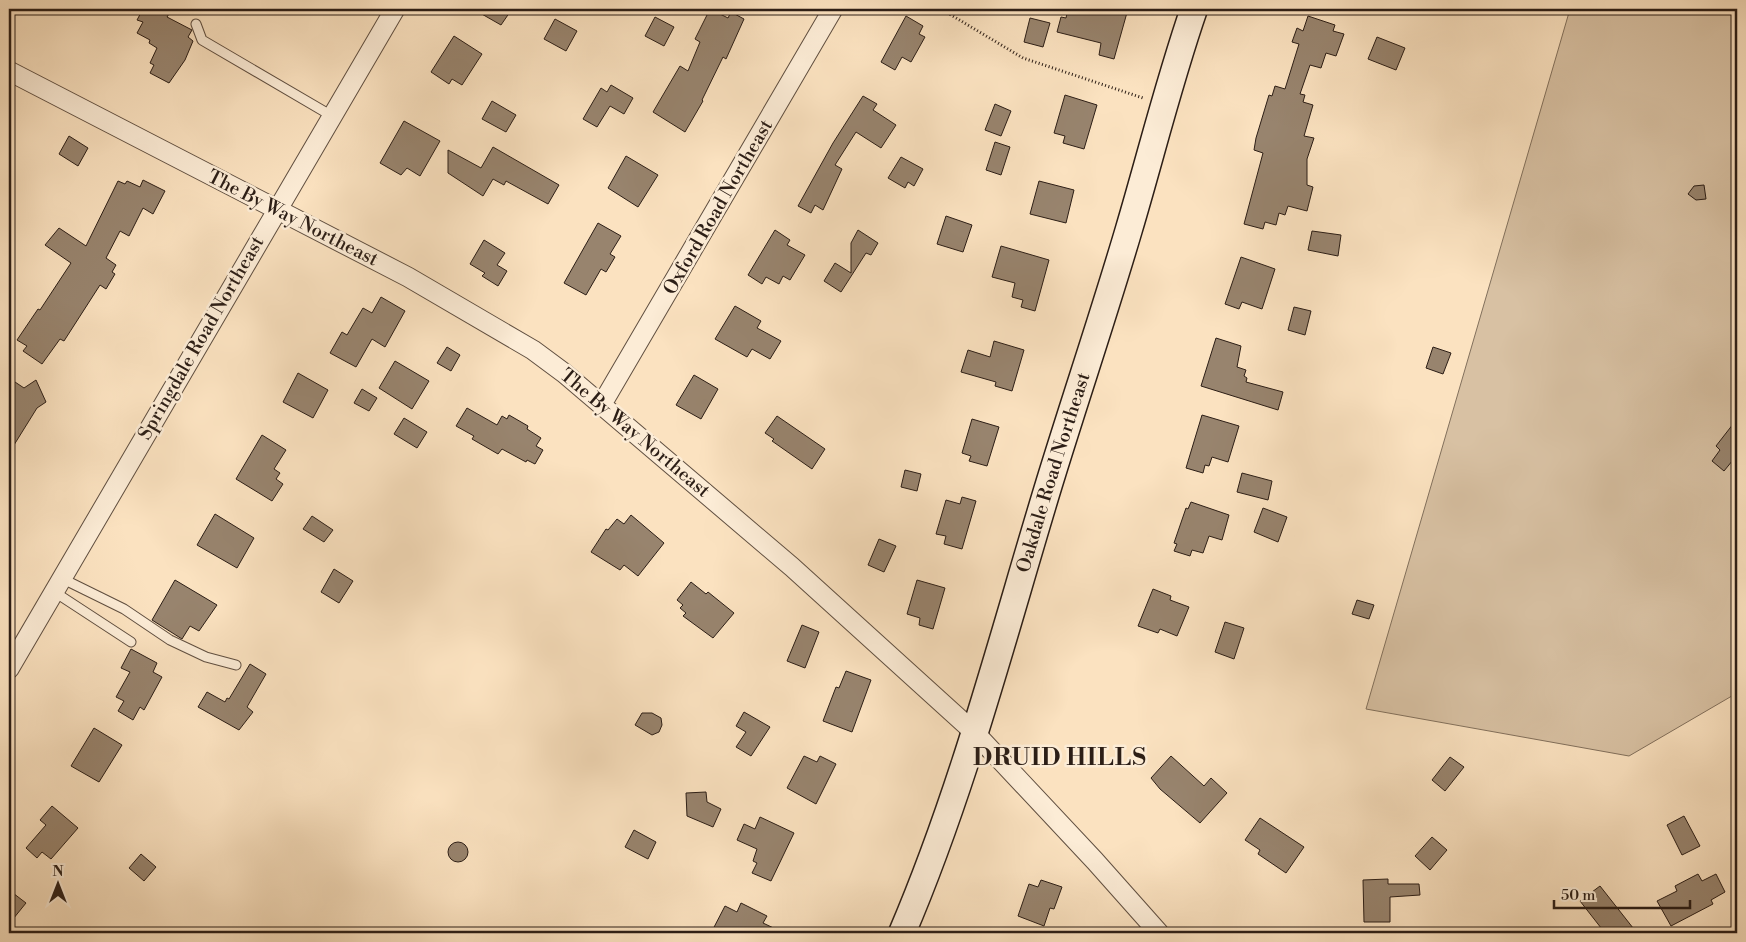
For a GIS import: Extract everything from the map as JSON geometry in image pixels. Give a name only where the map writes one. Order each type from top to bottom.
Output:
[{"type":"street","name":"Springdale Road Northeast","points":[[9,669],[395,9]]},
{"type":"street","name":"Oxford Road Northeast","points":[[602,404],[833,9]]},
{"type":"street","name":"Oakdale Road Northeast","points":[[902,933],[975,733],[1194,9]]},
{"type":"street","name":"The By Way Northeast","points":[[9,71],[408,278],[510,337],[564,373],[792,567],[975,733],[1096,861],[1159,933]]},
{"type":"lane","points":[[196,24],[202,40],[332,116]]},
{"type":"lane","points":[[57,584],[131,642]]},
{"type":"lane","points":[[57,584],[124,609],[170,640],[206,657],[236,665]]},
{"type":"path","points":[[942,9],[1023,58],[1164,104]]},
{"type":"shaded area","points":[[1570,9],[1737,9],[1737,693],[1629,756],[1366,709]]},
{"type":"building","points":[[143,9],[172,9],[167,17],[192,30],[188,37],[193,41],[185,60],[169,83],[150,73],[154,65],[150,63],[157,48],[149,43],[150,40],[137,33],[143,22],[137,20]]},
{"type":"building","points":[[473,9],[512,9],[501,25]]},
{"type":"building","points":[[710,9],[728,18],[731,12],[744,19],[726,59],[723,57],[703,101],[685,132],[653,112],[680,66],[688,71],[700,42],[695,39]]},
{"type":"building","points":[[1068,9],[1091,9],[1108,13],[1109,9],[1128,9],[1114,59],[1099,55],[1101,43],[1057,32],[1061,17],[1066,18]]},
{"type":"building","points":[[906,16],[923,26],[919,34],[925,37],[911,62],[902,57],[895,70],[881,62]]},
{"type":"building","points":[[1308,16],[1335,25],[1333,31],[1344,34],[1336,56],[1326,53],[1321,68],[1310,65],[1300,94],[1305,95],[1303,102],[1313,105],[1304,136],[1314,138],[1307,159],[1307,185],[1313,187],[1307,211],[1288,206],[1285,215],[1279,213],[1276,225],[1265,222],[1263,229],[1244,224],[1263,153],[1254,150],[1256,138],[1269,95],[1272,96],[1275,86],[1285,89],[1299,44],[1292,42],[1297,28],[1303,31]]},
{"type":"building","points":[[655,17],[674,27],[664,46],[645,36]]},
{"type":"building","points":[[1030,18],[1050,23],[1043,47],[1024,42]]},
{"type":"building","points":[[555,19],[577,31],[566,51],[544,39]]},
{"type":"building","points":[[454,36],[482,54],[462,85],[452,79],[449,84],[431,72]]},
{"type":"building","points":[[1377,37],[1405,48],[1396,70],[1368,59]]},
{"type":"building","points":[[611,85],[633,98],[624,114],[610,106],[597,127],[583,119],[601,88],[607,92]]},
{"type":"building","points":[[1065,95],[1097,105],[1084,149],[1063,143],[1065,136],[1054,133]]},
{"type":"building","points":[[863,96],[877,104],[873,110],[896,125],[881,148],[856,132],[835,165],[842,169],[823,210],[815,205],[811,213],[798,206],[833,143]]},
{"type":"building","points":[[492,101],[516,115],[506,132],[482,119]]},
{"type":"building","points":[[995,104],[1011,111],[1001,136],[985,130]]},
{"type":"building","points":[[404,121],[440,141],[420,176],[407,168],[401,175],[380,163]]},
{"type":"building","points":[[69,136],[88,148],[78,166],[59,154]]},
{"type":"building","points":[[995,142],[1010,147],[1001,175],[986,170]]},
{"type":"building","points":[[493,147],[559,185],[548,204],[506,181],[504,185],[493,179],[483,196],[448,173],[448,150],[481,168]]},
{"type":"building","points":[[626,156],[658,175],[638,207],[608,188]]},
{"type":"building","points":[[901,157],[923,169],[914,186],[908,182],[905,188],[888,178]]},
{"type":"building","points":[[143,180],[165,191],[153,214],[143,208],[129,236],[120,231],[106,258],[116,265],[112,272],[115,274],[106,289],[100,285],[64,341],[60,339],[42,364],[23,351],[27,346],[17,340],[38,309],[40,310],[71,263],[45,245],[59,228],[86,246],[118,181],[125,184],[127,181],[140,187]]},
{"type":"building","points":[[1039,181],[1074,190],[1066,223],[1030,214]]},
{"type":"building","points":[[1704,185],[1706,199],[1696,200],[1688,194],[1694,186]]},
{"type":"building","points":[[946,216],[972,225],[963,252],[937,244]]},
{"type":"building","points":[[598,223],[621,236],[610,254],[615,257],[606,272],[601,269],[586,295],[564,283]]},
{"type":"building","points":[[775,230],[790,240],[787,245],[805,255],[790,280],[783,276],[779,284],[766,277],[762,284],[748,275]]},
{"type":"building","points":[[858,230],[878,243],[871,255],[866,253],[841,292],[824,281],[835,263],[851,273],[851,243]]},
{"type":"building","points":[[1312,231],[1341,235],[1338,256],[1308,250]]},
{"type":"building","points":[[484,240],[505,253],[497,265],[507,271],[498,286],[482,276],[485,273],[470,264]]},
{"type":"building","points":[[1001,246],[1049,260],[1035,311],[1021,307],[1023,300],[1012,297],[1015,283],[992,277]]},
{"type":"building","points":[[1241,257],[1275,269],[1262,309],[1242,302],[1239,309],[1225,304]]},
{"type":"building","points":[[381,297],[405,311],[385,347],[372,339],[356,367],[330,353],[342,332],[347,335],[363,308],[372,313]]},
{"type":"building","points":[[735,306],[761,321],[757,328],[781,341],[770,359],[752,349],[747,357],[715,339]]},
{"type":"building","points":[[1294,307],[1311,311],[1305,335],[1288,330]]},
{"type":"building","points":[[1216,338],[1241,346],[1237,367],[1246,370],[1244,376],[1247,378],[1246,382],[1283,392],[1278,410],[1201,386]]},
{"type":"building","points":[[994,341],[1024,350],[1012,391],[995,386],[996,382],[961,372],[968,350],[990,357]]},
{"type":"building","points":[[447,347],[460,355],[451,371],[437,363]]},
{"type":"building","points":[[1433,347],[1451,353],[1443,374],[1426,368]]},
{"type":"building","points":[[395,361],[429,381],[412,409],[379,388]]},
{"type":"building","points":[[298,373],[328,390],[313,418],[283,402]]},
{"type":"building","points":[[694,375],[718,389],[701,419],[676,405]]},
{"type":"building","points":[[9,378],[24,388],[36,380],[46,402],[37,408],[9,453]]},
{"type":"building","points":[[362,389],[377,398],[369,411],[354,403]]},
{"type":"building","points":[[467,408],[497,425],[502,416],[507,419],[509,415],[528,426],[527,429],[541,438],[536,446],[543,450],[535,464],[527,460],[526,462],[502,449],[498,454],[472,439],[474,436],[456,426]]},
{"type":"building","points":[[1202,415],[1239,426],[1228,462],[1212,457],[1209,466],[1205,465],[1203,473],[1186,468]]},
{"type":"building","points":[[777,416],[825,449],[812,469],[772,441],[774,439],[765,433]]},
{"type":"building","points":[[404,418],[427,432],[417,448],[394,434]]},
{"type":"building","points":[[972,419],[999,427],[987,466],[969,461],[971,456],[962,453]]},
{"type":"building","points":[[1737,419],[1737,455],[1724,471],[1712,461],[1720,450],[1716,446]]},
{"type":"building","points":[[262,435],[286,450],[274,469],[280,473],[276,479],[283,484],[272,501],[236,479]]},
{"type":"building","points":[[905,470],[921,474],[917,491],[901,487]]},
{"type":"building","points":[[1242,473],[1272,481],[1268,500],[1237,492]]},
{"type":"building","points":[[962,497],[976,501],[962,549],[944,544],[946,536],[936,534],[946,500],[960,504]]},
{"type":"building","points":[[1191,502],[1229,515],[1222,540],[1209,536],[1203,553],[1192,550],[1190,556],[1174,551],[1177,544],[1174,543],[1186,508],[1188,509]]},
{"type":"building","points":[[1263,508],[1287,517],[1278,542],[1254,532]]},
{"type":"building","points":[[215,514],[254,538],[237,568],[197,545]]},
{"type":"building","points":[[631,515],[664,543],[638,576],[624,565],[620,570],[591,552],[606,529],[608,530],[617,519],[624,524]]},
{"type":"building","points":[[312,516],[333,530],[324,542],[303,529]]},
{"type":"building","points":[[879,539],[896,546],[884,572],[868,565]]},
{"type":"building","points":[[334,569],[353,581],[339,603],[321,592]]},
{"type":"building","points":[[175,580],[217,605],[199,631],[190,626],[182,639],[152,620]]},
{"type":"building","points":[[917,580],[945,588],[933,629],[919,625],[920,618],[907,614]]},
{"type":"building","points":[[691,582],[706,594],[708,592],[734,613],[713,638],[683,616],[686,613],[680,608],[683,605],[677,600]]},
{"type":"building","points":[[1153,589],[1171,596],[1170,600],[1189,607],[1177,636],[1160,629],[1158,633],[1138,626]]},
{"type":"building","points":[[1357,600],[1374,605],[1369,619],[1352,614]]},
{"type":"building","points":[[1225,622],[1244,628],[1234,659],[1215,652]]},
{"type":"building","points":[[802,625],[819,632],[805,668],[787,661]]},
{"type":"building","points":[[131,649],[157,663],[153,672],[162,677],[144,710],[140,707],[133,720],[118,711],[124,701],[116,697],[130,672],[121,668]]},
{"type":"building","points":[[250,664],[266,674],[247,707],[253,712],[239,730],[198,707],[207,692],[225,702],[227,698],[229,699]]},
{"type":"building","points":[[846,671],[871,680],[852,732],[823,721],[836,687],[839,688]]},
{"type":"building","points":[[744,712],[770,727],[751,756],[736,747],[746,732],[736,726]]},
{"type":"building","points":[[642,713],[652,713],[661,718],[662,725],[659,732],[652,735],[635,725]]},
{"type":"building","points":[[94,728],[122,745],[99,782],[71,766]]},
{"type":"building","points":[[804,756],[817,762],[820,756],[836,764],[816,804],[787,788]]},
{"type":"building","points":[[1171,756],[1204,786],[1211,778],[1227,793],[1200,823],[1160,789],[1151,778]]},
{"type":"building","points":[[1450,757],[1464,767],[1445,791],[1432,780]]},
{"type":"building","points":[[706,792],[707,802],[721,809],[713,827],[687,816],[686,793]]},
{"type":"building","points":[[52,806],[78,828],[51,859],[42,852],[37,858],[26,848],[46,825],[40,820]]},
{"type":"building","points":[[1684,816],[1700,846],[1682,855],[1667,825]]},
{"type":"building","points":[[760,817],[794,833],[771,881],[752,873],[757,863],[753,861],[757,849],[737,840],[744,824],[755,829]]},
{"type":"building","points":[[1260,818],[1304,847],[1286,873],[1258,854],[1260,850],[1245,840]]},
{"type":"building","points":[[634,830],[656,842],[648,859],[625,847]]},
{"type":"building","points":[[1432,837],[1447,850],[1430,870],[1415,856]]},
{"type":"building","points":[[458,842],[465,845],[468,852],[465,859],[458,862],[451,859],[448,852],[451,845]]},
{"type":"building","points":[[141,854],[156,867],[144,881],[129,868]]},
{"type":"building","points":[[1698,874],[1702,881],[1716,874],[1725,892],[1711,900],[1713,904],[1671,926],[1657,901],[1677,891],[1675,886]]},
{"type":"building","points":[[1388,879],[1388,884],[1419,884],[1420,895],[1390,897],[1390,922],[1364,922],[1363,880]]},
{"type":"building","points":[[1041,880],[1062,887],[1054,909],[1050,908],[1044,926],[1018,916],[1029,884],[1038,887]]},
{"type":"building","points":[[1600,886],[1637,933],[1605,933],[1580,901]]},
{"type":"building","points":[[9,890],[26,903],[9,924]]},
{"type":"building","points":[[741,903],[767,916],[763,923],[784,933],[711,933],[725,906],[737,912]]},
{"type":"district","name":"DRUID HILLS","points":[[1060,758]]}]
